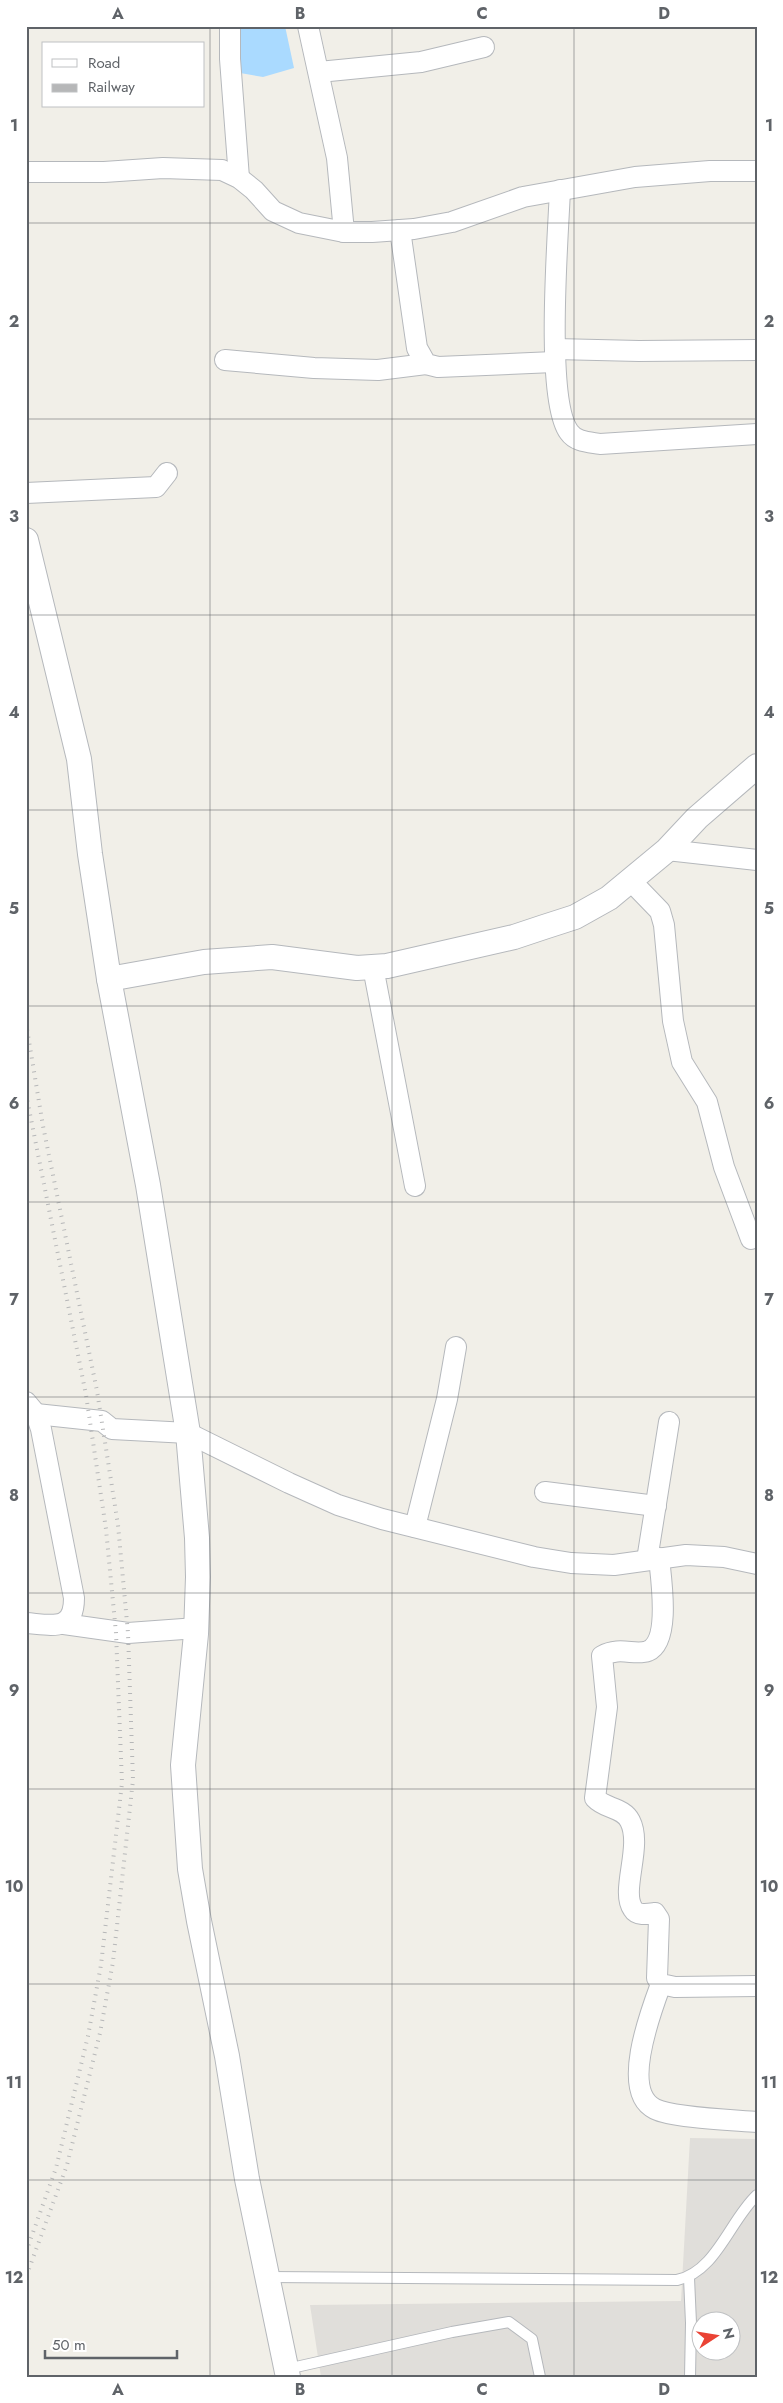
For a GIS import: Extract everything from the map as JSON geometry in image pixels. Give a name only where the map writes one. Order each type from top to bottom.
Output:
[{"type":"street","points":[[230,26],[230,59],[239,178]]},
{"type":"street","points":[[308,26],[337,158],[344,232]]},
{"type":"street","points":[[319,72],[421,62],[484,47]]},
{"type":"street","points":[[26,172],[104,172],[163,168],[222,170],[239,178],[254,190],[273,211],[299,223],[344,232],[400,230],[452,222],[523,196],[635,177],[710,171],[757,171]]},
{"type":"street","points":[[560,190],[554,355],[563,424],[570,434],[581,442],[600,444],[757,434]]},
{"type":"street","points":[[400,230],[417,348],[426,364]]},
{"type":"street","points":[[225,360],[314,368],[369,370],[426,364],[438,367],[554,355],[639,351],[757,350]]},
{"type":"street","points":[[26,493],[156,487],[167,473]]},
{"type":"street","points":[[26,540],[79,759],[90,854],[109,978],[148,1185],[188,1433],[197,1538],[197,1628],[183,1764],[190,1869],[227,2056],[247,2179],[288,2373]]},
{"type":"street","points":[[109,978],[204,962],[272,957],[357,968],[373,967],[426,958],[471,945],[514,937],[552,925],[575,917],[609,898],[667,850],[697,818],[757,766]]},
{"type":"street","points":[[667,850],[757,860]]},
{"type":"street","points":[[630,880],[660,911],[664,925],[673,1021],[682,1062],[708,1102],[724,1167],[751,1239]]},
{"type":"street","points":[[373,967],[415,1186]]},
{"type":"street","points":[[414,1527],[447,1399],[456,1347]]},
{"type":"street","points":[[31,1408],[102,1421],[112,1429],[188,1433],[338,1505],[382,1519],[534,1557],[571,1563],[614,1565],[686,1555],[724,1557],[757,1564]]},
{"type":"street","points":[[31,1408],[41,1429],[74,1598],[74,1610],[71,1618],[64,1624]]},
{"type":"street","points":[[669,1422],[656,1506],[653,1559],[662,1585],[662,1630],[656,1645],[647,1652],[610,1652],[602,1656],[607,1706],[595,1798],[601,1804],[624,1812],[630,1821],[635,1844],[630,1876],[630,1901],[633,1910],[638,1913],[655,1913],[659,1919],[657,1978],[661,1984],[675,1987],[757,1986]]},
{"type":"street","points":[[545,1492],[656,1506]]},
{"type":"street","points":[[26,1623],[64,1624],[128,1633],[197,1628]]},
{"type":"street","points":[[661,1984],[645,2028],[638,2081],[642,2095],[649,2105],[656,2110],[757,2122]]},
{"type":"lane","points":[[268,2277],[677,2280],[689,2278],[702,2268],[744,2207],[757,2195]]},
{"type":"lane","points":[[689,2278],[691,2323],[690,2377]]},
{"type":"lane","points":[[288,2373],[452,2332],[509,2322],[532,2340],[540,2377]]},
{"type":"shaded area","points":[[690,2138],[757,2139],[757,2377],[321,2377],[310,2305],[681,2301]]},
{"type":"water","points":[[232,26],[285,26],[294,68],[263,77],[223,70]]},
{"type":"railway","points":[[26,1023],[43,1126],[97,1391],[118,1525],[128,1633],[133,1780],[113,1962],[100,2033],[67,2165],[26,2277]]},
{"type":"railway","points":[[26,1094],[86,1395],[106,1529],[116,1633],[122,1783],[101,1965],[88,2036],[56,2168],[26,2252]]}]
